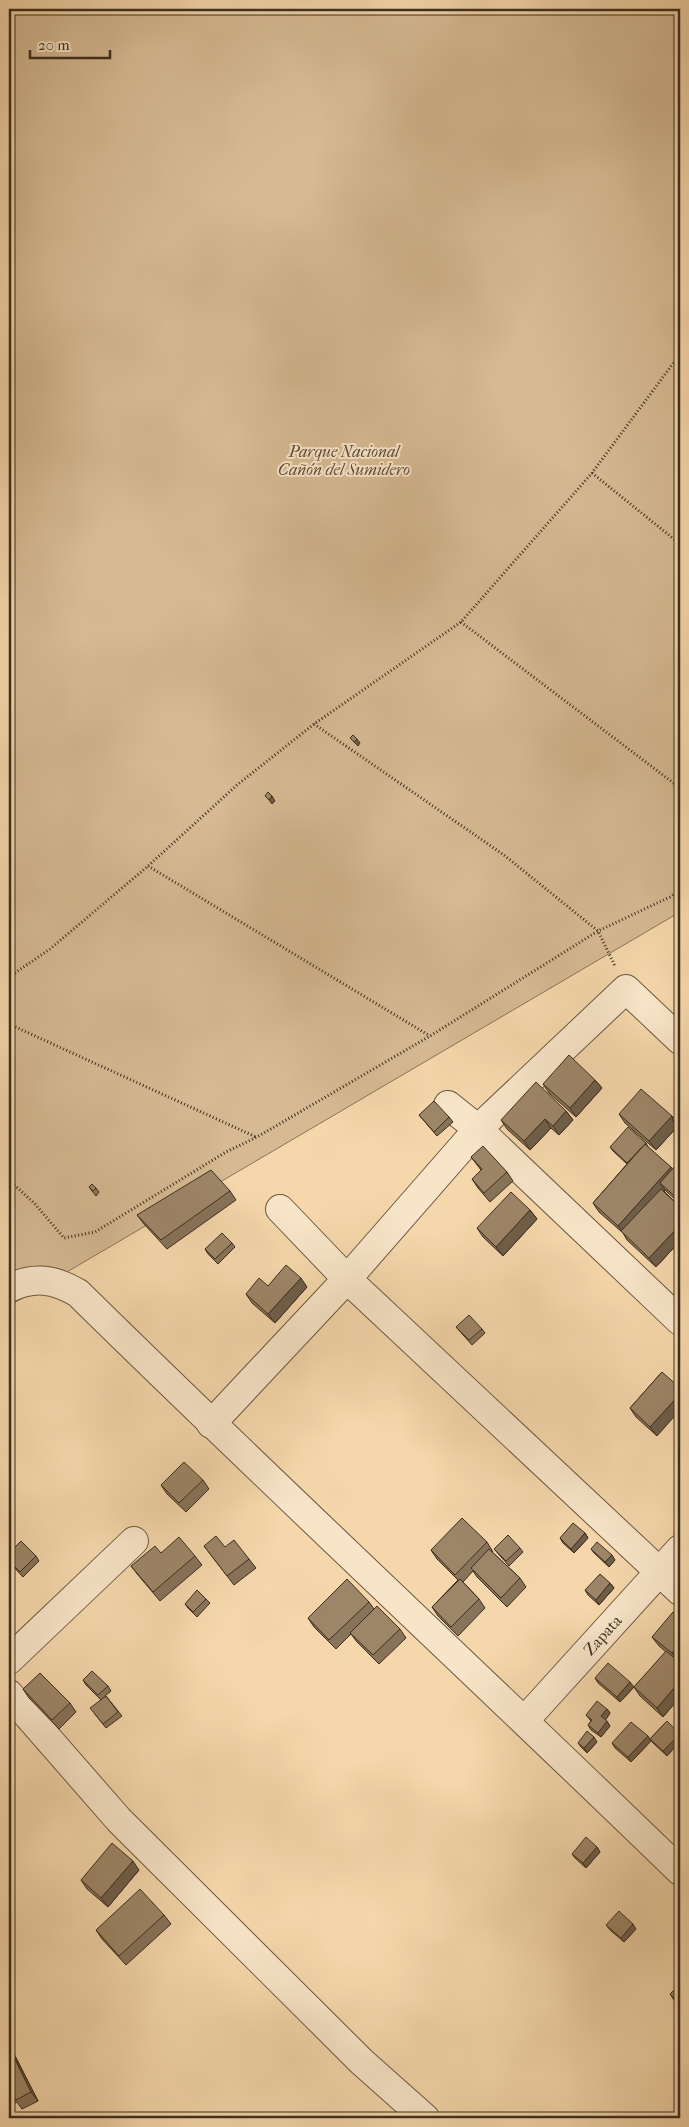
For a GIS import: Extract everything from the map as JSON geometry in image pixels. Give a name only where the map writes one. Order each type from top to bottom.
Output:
[{"type":"street","points":[[211,1424],[348,1279],[478,1129],[626,989],[680,1040]]},
{"type":"street","points":[[448,1104],[478,1129],[680,1321]]},
{"type":"street","points":[[280,1209],[348,1279],[680,1591]]},
{"type":"street","points":[[9,1288],[19,1283],[40,1280],[62,1283],[78,1293],[211,1424],[525,1720],[680,1871]]},
{"type":"street","points":[[9,1660],[134,1541]]},
{"type":"street","name":"Zapata","points":[[525,1720],[680,1550]]},
{"type":"street","points":[[9,1694],[119,1820],[362,2062],[425,2118]]},
{"type":"path","points":[[9,977],[50,949],[148,866],[237,785],[314,724],[461,622],[592,473],[680,354]]},
{"type":"path","points":[[592,473],[680,544]]},
{"type":"path","points":[[461,622],[680,788]]},
{"type":"path","points":[[314,724],[504,855],[598,931],[626,989]]},
{"type":"path","points":[[148,866],[430,1036]]},
{"type":"path","points":[[9,1180],[35,1204],[64,1238],[95,1232],[226,1152],[257,1137],[430,1036],[598,931],[670,897],[680,889]]},
{"type":"path","points":[[9,1024],[257,1137]]},
{"type":"green space","name":"Parque Nacional Cañón del Sumidero","points":[[9,9],[680,9],[680,912],[9,1306]]},
{"type":"building","points":[[353,735],[357,739],[354,742],[350,738]]},
{"type":"building","points":[[268,792],[272,796],[269,800],[265,796]]},
{"type":"building","points":[[569,1055],[595,1080],[570,1108],[543,1084]]},
{"type":"building","points":[[536,1082],[566,1111],[553,1126],[545,1119],[524,1141],[501,1120]]},
{"type":"building","points":[[641,1089],[672,1116],[649,1141],[619,1114]]},
{"type":"building","points":[[434,1101],[449,1117],[434,1132],[419,1115]]},
{"type":"building","points":[[680,1111],[680,1128],[672,1119]]},
{"type":"building","points":[[628,1127],[646,1143],[627,1163],[610,1147]]},
{"type":"building","points":[[645,1144],[671,1167],[618,1226],[593,1203]]},
{"type":"building","points":[[483,1146],[507,1172],[484,1193],[472,1179],[482,1169],[471,1157]]},
{"type":"building","points":[[680,1155],[680,1166],[674,1160]]},
{"type":"building","points":[[675,1166],[680,1171],[680,1201],[660,1183]]},
{"type":"building","points":[[211,1170],[230,1191],[161,1240],[137,1215]]},
{"type":"building","points":[[92,1184],[96,1188],[93,1191],[89,1187]]},
{"type":"building","points":[[661,1189],[680,1207],[680,1225],[649,1258],[621,1231]]},
{"type":"building","points":[[511,1192],[530,1210],[496,1247],[477,1228]]},
{"type":"building","points":[[222,1233],[232,1243],[215,1259],[205,1249]]},
{"type":"building","points":[[286,1265],[301,1278],[268,1314],[246,1294],[259,1278],[268,1286]]},
{"type":"building","points":[[469,1315],[482,1329],[469,1340],[456,1327]]},
{"type":"building","points":[[662,1372],[680,1388],[680,1394],[650,1427],[630,1408]]},
{"type":"building","points":[[184,1462],[203,1480],[179,1503],[161,1485]]},
{"type":"building","points":[[462,1518],[487,1542],[455,1575],[431,1550]]},
{"type":"building","points":[[573,1523],[585,1533],[571,1549],[560,1538]]},
{"type":"building","points":[[508,1535],[520,1548],[506,1561],[494,1549]]},
{"type":"building","points":[[216,1536],[225,1547],[234,1540],[249,1559],[227,1576],[204,1546]]},
{"type":"building","points":[[179,1537],[195,1556],[153,1592],[131,1566],[155,1546],[161,1553]]},
{"type":"building","points":[[21,1541],[36,1556],[20,1572],[9,1561],[9,1553]]},
{"type":"building","points":[[597,1542],[612,1555],[605,1562],[591,1549]]},
{"type":"building","points":[[489,1549],[520,1578],[501,1598],[471,1568]]},
{"type":"building","points":[[600,1574],[610,1583],[596,1600],[585,1590]]},
{"type":"building","points":[[347,1579],[369,1602],[329,1640],[308,1618]]},
{"type":"building","points":[[460,1579],[479,1599],[451,1627],[432,1607]]},
{"type":"building","points":[[197,1590],[206,1599],[193,1612],[185,1604]]},
{"type":"building","points":[[377,1606],[400,1629],[373,1655],[350,1633]]},
{"type":"building","points":[[673,1612],[680,1618],[680,1643],[672,1653],[652,1637]]},
{"type":"building","points":[[666,1651],[678,1661],[680,1658],[680,1694],[674,1688],[657,1708],[634,1687]]},
{"type":"building","points":[[608,1663],[630,1682],[617,1697],[595,1678]]},
{"type":"building","points":[[92,1671],[108,1686],[98,1695],[83,1680]]},
{"type":"building","points":[[40,1673],[70,1703],[52,1720],[23,1689]]},
{"type":"building","points":[[106,1696],[118,1712],[103,1724],[90,1708]]},
{"type":"building","points":[[597,1701],[607,1709],[601,1716],[607,1721],[598,1733],[588,1725],[592,1720],[586,1715]]},
{"type":"building","points":[[667,1721],[680,1734],[663,1751],[650,1739]]},
{"type":"building","points":[[631,1722],[648,1736],[628,1757],[612,1743]]},
{"type":"building","points":[[587,1731],[594,1737],[584,1748],[578,1743]]},
{"type":"building","points":[[586,1837],[597,1847],[583,1863],[572,1854]]},
{"type":"building","points":[[112,1843],[133,1861],[101,1898],[81,1880]]},
{"type":"building","points":[[140,1889],[164,1915],[119,1956],[96,1930]]},
{"type":"building","points":[[619,1911],[633,1924],[621,1938],[606,1925]]},
{"type":"building","points":[[680,1984],[680,2004],[670,1994]]},
{"type":"building","points":[[9,2047],[31,2092],[16,2100],[12,2093],[9,2094]]}]
